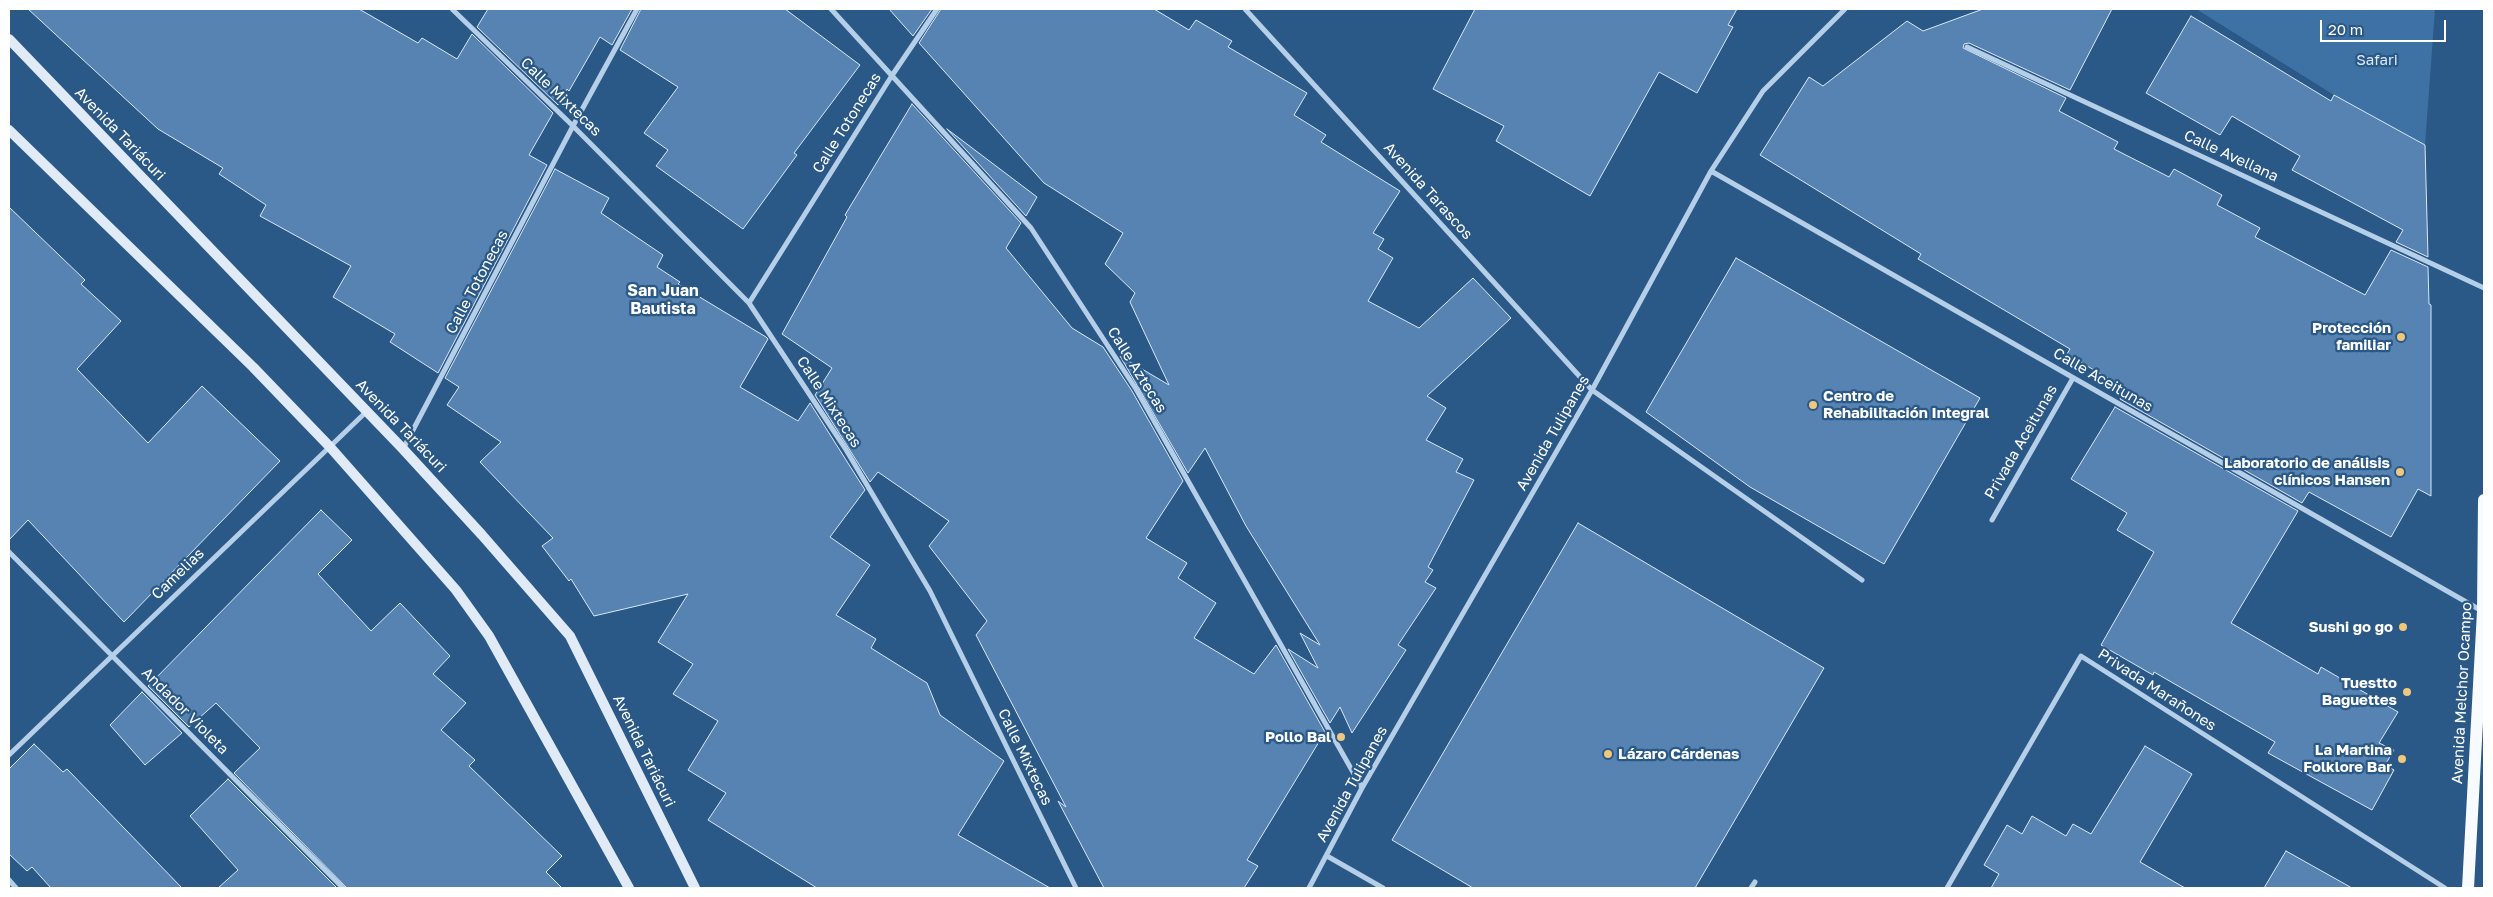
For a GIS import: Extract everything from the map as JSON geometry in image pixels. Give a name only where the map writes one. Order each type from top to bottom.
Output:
[{"type":"main road","name":"Avenida Melchor Ocampo","points":[[2468,888],[2482,611],[2484,500]]},
{"type":"street","name":"Calle Mixtecas","points":[[452,9],[573,126],[749,303],[845,448],[930,592],[1076,888]]},
{"type":"street","name":"Calle Totonecas","points":[[403,449],[573,126],[637,9]]},
{"type":"street","name":"Calle Aztecas","points":[[831,9],[891,77],[1031,228],[1136,389],[1362,788]]},
{"type":"street","name":"Calle Totonecas","points":[[749,303],[891,77],[937,9]]},
{"type":"street","name":"Avenida Tarascos","points":[[1245,9],[1592,390],[1862,580]]},
{"type":"street","name":"Avenida Tulipanes","points":[[1309,888],[1362,788],[1592,390],[1711,171],[1763,91],[1845,9]]},
{"type":"street","name":"Avenida Tariácuri","points":[[9,39],[403,449],[482,535],[570,636],[695,888]]},
{"type":"street","name":"Calle Avellana","points":[[1967,47],[2484,288]]},
{"type":"street","points":[[9,130],[253,367],[330,447],[456,590],[489,636],[629,888]]},
{"type":"street","name":"Calle Aceitunas","points":[[1711,171],[2482,611]]},
{"type":"street","name":"Privada Aceitunas","points":[[1992,520],[2073,378]]},
{"type":"street","name":"Camelias","points":[[9,756],[366,412]]},
{"type":"street","name":"Andador Violeta","points":[[9,552],[343,888]]},
{"type":"street","name":"Privada Marañones","points":[[1947,888],[2081,656],[2445,888]]},
{"type":"street","points":[[1327,856],[1383,888]]},
{"type":"street","points":[[9,880],[16,888]]},
{"type":"street","points":[[1751,888],[1755,882]]},
{"type":"green space","name":"Safari","points":[[2196,9],[2435,9],[2425,145],[2334,95]]},
{"type":"building","points":[[28,9],[359,9],[418,43],[422,38],[457,59],[472,34],[553,113],[529,155],[547,165],[438,373],[390,342],[395,334],[333,297],[351,266],[260,216],[266,205],[219,174],[223,168],[158,129]]},
{"type":"building","points":[[488,9],[632,9],[612,45],[600,37],[569,91],[567,89],[558,105],[477,27]]},
{"type":"building","points":[[641,9],[785,9],[860,65],[794,153],[797,155],[743,229],[656,166],[668,150],[644,133],[678,87],[620,50]]},
{"type":"building","points":[[889,9],[932,9],[913,36]]},
{"type":"building","points":[[941,9],[1154,9],[1189,30],[1196,20],[1232,41],[1228,47],[1307,93],[1294,115],[1326,135],[1321,142],[1400,191],[1373,233],[1384,239],[1378,249],[1393,258],[1368,301],[1419,328],[1473,278],[1511,318],[1427,396],[1446,408],[1426,440],[1463,459],[1456,472],[1474,480],[1428,567],[1433,570],[1425,582],[1436,588],[1398,645],[1406,650],[1352,733],[1340,707],[1330,723],[1288,649],[1318,668],[1300,633],[1320,645],[1246,526],[1205,448],[1188,473],[1120,356],[1169,385],[1130,302],[1135,293],[1105,264],[1123,233],[1044,183],[919,43]]},
{"type":"building","points":[[1475,9],[1737,9],[1728,25],[1733,27],[1697,93],[1659,72],[1590,196],[1496,141],[1504,126],[1433,89]]},
{"type":"building","points":[[1983,9],[2112,9],[2070,90],[1969,43],[1964,44],[1963,48],[2066,98],[2059,111],[2118,142],[2114,149],[2169,177],[2174,169],[2222,195],[2217,205],[2260,228],[2255,237],[2365,295],[2391,250],[2428,267],[2429,304],[2431,305],[2431,496],[2418,489],[2391,537],[2309,492],[2302,503],[2120,399],[2126,389],[2067,354],[2070,349],[1918,259],[1921,254],[1760,155],[1809,77],[1823,86],[1907,21],[1923,31]]},
{"type":"building","points":[[2191,16],[2331,101],[2334,95],[2425,145],[2428,257],[2396,242],[2403,230],[2292,170],[2300,156],[2232,116],[2220,135],[2146,93]]},
{"type":"building","points":[[912,104],[1021,223],[1006,248],[1072,328],[1103,347],[1132,391],[1183,481],[1146,538],[1187,563],[1178,578],[1216,603],[1194,638],[1254,674],[1276,645],[1325,732],[1247,860],[1258,866],[1244,888],[1104,888],[1058,801],[1066,807],[976,635],[987,621],[929,546],[949,521],[878,472],[870,482],[815,395],[832,368],[782,334],[847,217],[845,215]]},
{"type":"building","points":[[947,129],[1037,197],[1026,216]]},
{"type":"building","points":[[555,169],[609,198],[601,213],[663,255],[657,267],[680,282],[678,284],[768,339],[740,387],[798,421],[810,403],[865,490],[830,537],[870,565],[836,615],[876,639],[871,648],[927,683],[940,715],[1004,761],[958,835],[1050,888],[817,888],[708,820],[726,793],[688,770],[718,721],[673,694],[693,664],[658,642],[688,594],[594,616],[571,579],[569,581],[542,546],[553,538],[480,462],[501,442],[447,405],[459,387],[445,378]]},
{"type":"building","points":[[9,207],[85,280],[81,284],[121,321],[77,369],[148,443],[202,386],[280,461],[124,622],[28,520],[9,540]]},
{"type":"building","name":"Centro de Rehabilitación Integral","points":[[1736,258],[1980,398],[1884,564],[1750,487],[1646,412]]},
{"type":"building","points":[[2115,407],[2298,511],[2231,623],[2318,674],[2321,667],[2398,712],[2379,743],[2394,750],[2385,765],[2394,770],[2372,810],[2268,753],[2275,742],[2154,672],[2153,675],[2101,645],[2154,552],[2117,530],[2127,513],[2071,479]]},
{"type":"building","points":[[321,510],[352,540],[318,574],[371,631],[400,603],[450,656],[433,674],[466,703],[441,730],[475,760],[469,766],[562,856],[546,872],[562,888],[347,888],[234,773],[260,748],[216,703],[189,727],[148,686]]},
{"type":"building","name":"Lázaro Cárdenas","points":[[1578,523],[1824,668],[1695,888],[1473,888],[1392,840]]},
{"type":"building","points":[[142,692],[182,733],[145,765],[110,725]]},
{"type":"building","points":[[34,744],[63,772],[67,769],[182,888],[51,888],[32,867],[27,871],[9,854],[9,769]]},
{"type":"building","points":[[2145,746],[2192,774],[2140,862],[2185,888],[1991,888],[1999,874],[1984,865],[2007,825],[2022,834],[2032,816],[2066,836],[2073,824],[2091,834]]},
{"type":"building","points":[[228,779],[337,888],[218,888],[238,870],[190,816]]},
{"type":"building","points":[[2286,851],[2352,888],[2264,888]]},
{"type":"place","name":"Protección familiar","points":[[2401,337]]},
{"type":"place","name":"Centro de Rehabilitación Integral","points":[[1813,405]]},
{"type":"place","name":"Laboratorio de análisis clínicos Hansen","points":[[2400,472]]},
{"type":"place","name":"Sushi go go","points":[[2403,627]]},
{"type":"place","name":"Tuestto Baguettes","points":[[2407,692]]},
{"type":"place","name":"Pollo Bal","points":[[1341,737]]},
{"type":"place","name":"Lázaro Cárdenas","points":[[1608,754]]},
{"type":"place","name":"La Martina Folklore Bar","points":[[2402,759]]},
{"type":"district","name":"San Juan Bautista","points":[[663,300]]}]
